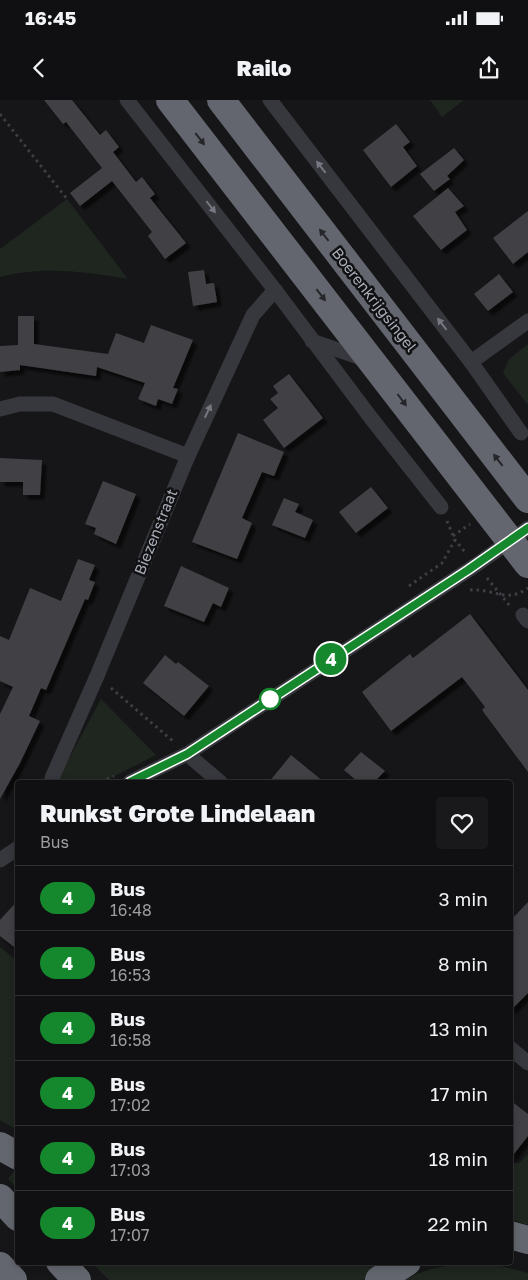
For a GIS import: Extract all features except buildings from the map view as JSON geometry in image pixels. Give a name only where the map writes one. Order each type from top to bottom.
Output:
[{"type":"highway","points":[[170,100],[372,362],[519,534],[528,564]]},
{"type":"highway","name":"Boerenkrijgsingel","points":[[221,100],[528,499]]},
{"type":"highway","points":[[0,1146],[15,1154]]},
{"type":"highway","points":[[0,1198],[15,1213]]},
{"type":"highway","points":[[513,1235],[528,1240]]},
{"type":"highway","points":[[513,1253],[528,1257]]},
{"type":"highway","points":[[63,1265],[76,1280]]},
{"type":"highway","points":[[379,1280],[402,1265]]},
{"type":"highway","points":[[0,1266],[13,1280]]},
{"type":"street","points":[[127,100],[442,507]]},
{"type":"street","points":[[270,100],[471,362],[521,433]]},
{"type":"street","name":"Biezenstraat","points":[[52,780],[188,456],[253,314],[275,290]]},
{"type":"street","points":[[471,362],[528,321]]},
{"type":"street","points":[[312,341],[372,362]]},
{"type":"street","points":[[0,409],[20,404],[53,404],[188,456]]},
{"type":"street","points":[[134,780],[187,754],[519,534]]},
{"type":"street","points":[[187,754],[218,780]]},
{"type":"street","points":[[0,860],[15,850]]},
{"type":"street","points":[[513,1050],[528,1063]]},
{"type":"path","points":[[0,114],[66,200]]},
{"type":"path","points":[[500,596],[518,595],[528,588]]},
{"type":"path","points":[[97,676],[187,754]]},
{"type":"shaded area","points":[[430,100],[464,100],[442,117]]},
{"type":"shaded area","points":[[67,199],[128,279],[64,271],[31,272],[0,277],[0,249]]},
{"type":"shaded area","points":[[528,344],[528,405],[503,373],[509,359]]},
{"type":"shaded area","points":[[101,699],[156,755],[107,780],[58,779]]},
{"type":"shaded area","points":[[0,947],[15,959],[15,1129],[0,1120]]},
{"type":"shaded area","points":[[528,1154],[528,1225],[513,1220],[513,1163],[519,1163]]},
{"type":"shaded area","points":[[15,1169],[15,1186],[8,1179]]},
{"type":"shaded area","points":[[94,1265],[383,1265],[367,1280],[109,1280]]},
{"type":"shaded area","points":[[456,1265],[497,1265],[528,1273],[528,1280],[405,1280],[435,1268]]},
{"type":"bus line","name":"4","points":[[134,780],[187,754],[468,570],[528,528]]}]
